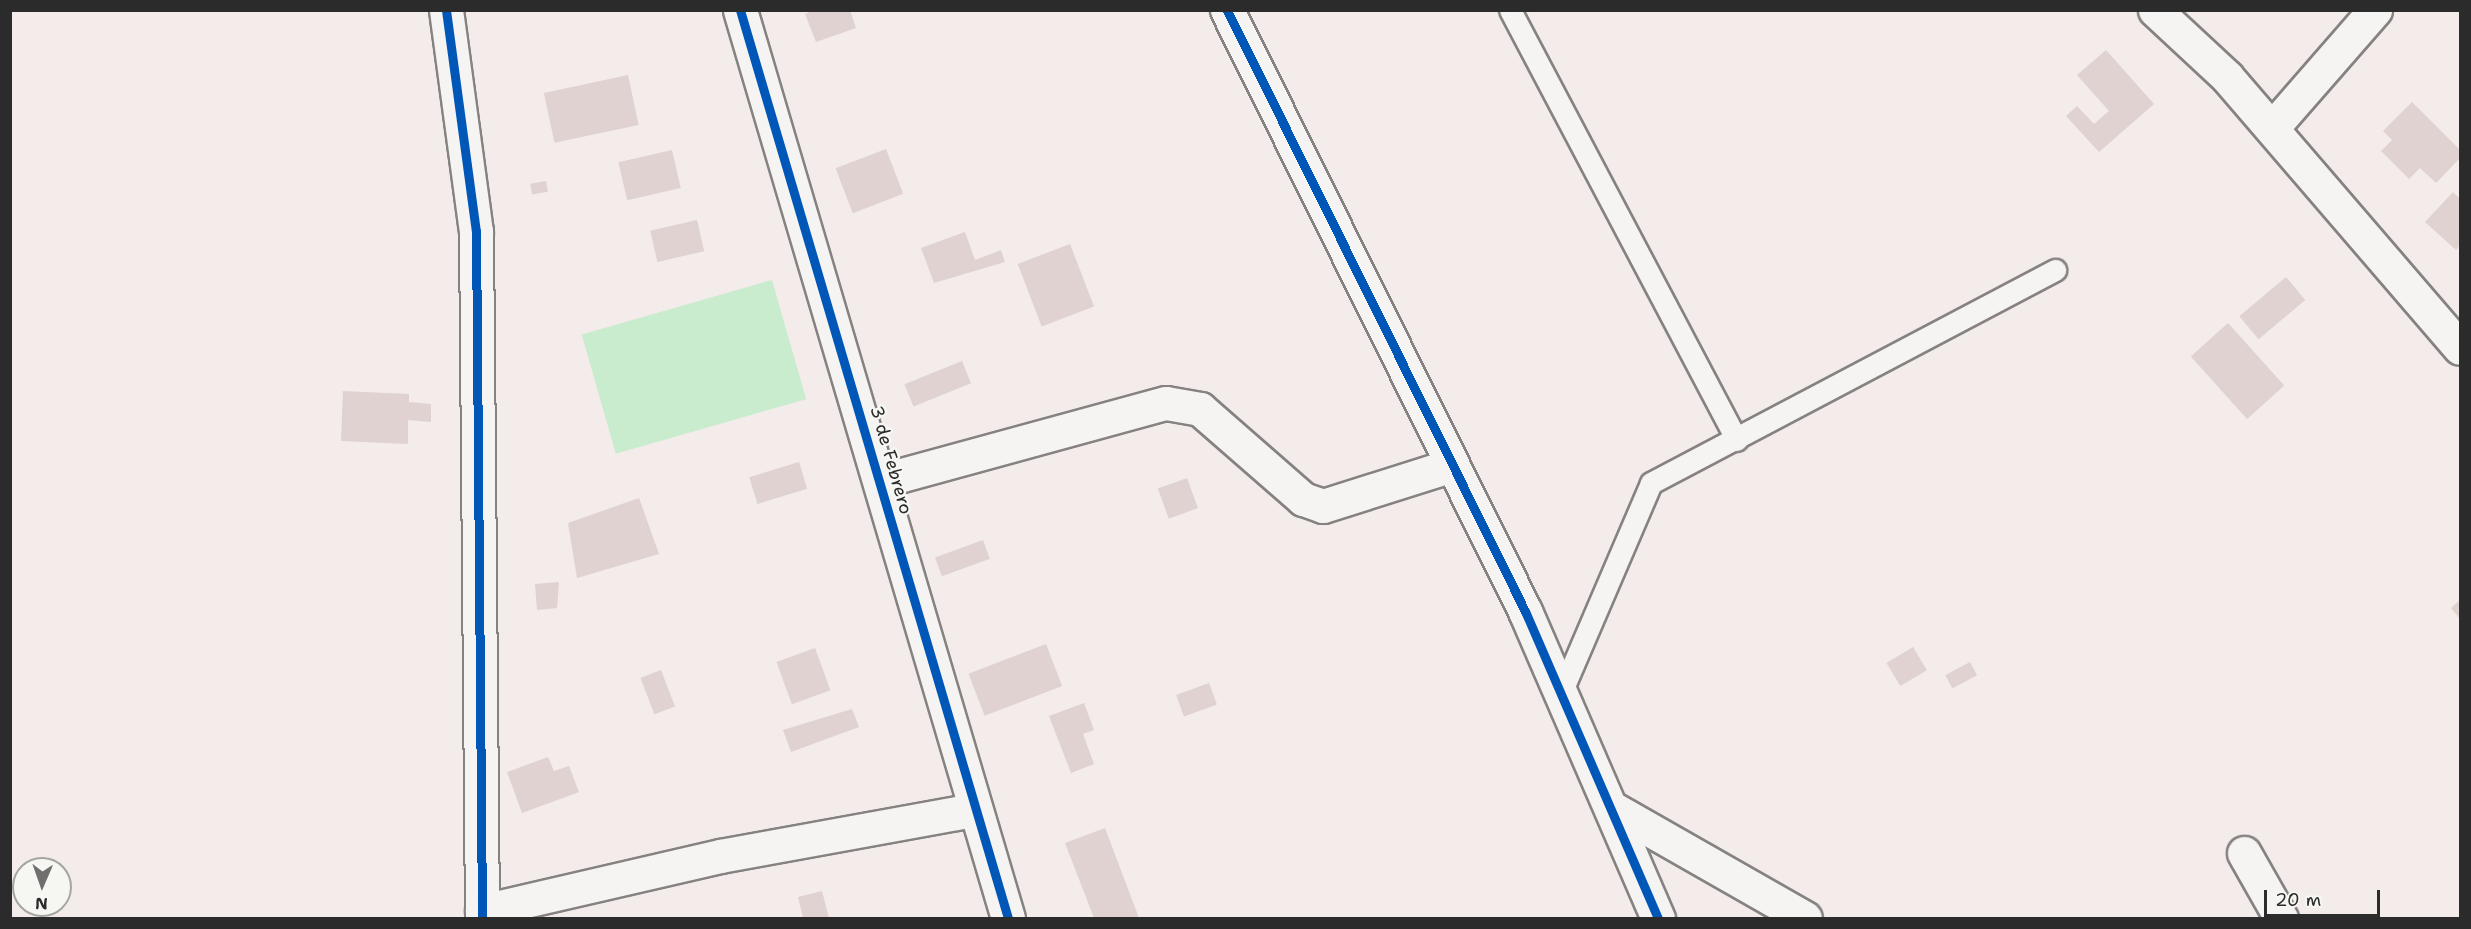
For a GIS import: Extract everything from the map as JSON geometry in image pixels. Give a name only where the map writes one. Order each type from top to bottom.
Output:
[{"type":"street","points":[[446,10],[476,231],[482,915],[720,856],[974,810]]},
{"type":"street","name":"3 de Febrero","points":[[740,10],[880,481],[974,810],[1008,918]]},
{"type":"street","points":[[1227,10],[1452,465],[1561,693],[1658,918]]},
{"type":"street","points":[[2155,10],[2227,77],[2460,348]]},
{"type":"street","points":[[2272,128],[2375,10]]},
{"type":"street","points":[[880,481],[1166,403],[1200,409],[1303,499],[1323,506],[1452,465]]},
{"type":"street","points":[[1612,808],[1805,918]]},
{"type":"street","points":[[2244,853],[2280,918]]},
{"type":"lane","points":[[1510,10],[1737,440]]},
{"type":"lane","points":[[1561,693],[1651,483],[1737,440],[2055,270]]},
{"type":"green space","points":[[772,280],[806,399],[616,454],[582,335]]},
{"type":"building","points":[[813,10],[850,10],[856,28],[816,42],[805,14]]},
{"type":"building","points":[[2106,50],[2154,104],[2099,152],[2066,116],[2077,106],[2094,124],[2109,111],[2077,75]]},
{"type":"building","points":[[628,75],[639,125],[554,143],[544,93]]},
{"type":"building","points":[[2412,102],[2460,150],[2460,158],[2436,183],[2420,168],[2409,179],[2381,151],[2392,140],[2383,131]]},
{"type":"building","points":[[886,149],[903,194],[853,213],[836,168]]},
{"type":"building","points":[[672,150],[681,188],[627,200],[618,162]]},
{"type":"building","points":[[546,181],[548,192],[532,195],[530,184]]},
{"type":"building","points":[[2453,192],[2460,199],[2460,245],[2456,250],[2425,222]]},
{"type":"building","points":[[697,220],[704,251],[657,262],[650,231]]},
{"type":"building","points":[[965,232],[975,260],[1001,250],[1005,262],[934,283],[921,248]]},
{"type":"building","points":[[1070,244],[1094,307],[1042,327],[1018,264]]},
{"type":"building","points":[[2286,277],[2305,300],[2259,339],[2239,316]]},
{"type":"building","points":[[2228,323],[2284,385],[2247,419],[2191,356]]},
{"type":"building","points":[[962,361],[971,383],[914,406],[905,384]]},
{"type":"building","points":[[343,391],[409,394],[409,402],[431,404],[431,422],[408,420],[408,444],[341,441]]},
{"type":"building","points":[[799,462],[807,489],[757,504],[749,477]]},
{"type":"building","points":[[1187,478],[1198,508],[1169,519],[1158,489]]},
{"type":"building","points":[[639,498],[659,554],[577,578],[568,523]]},
{"type":"building","points":[[983,540],[990,559],[942,576],[935,557]]},
{"type":"building","points":[[559,582],[557,608],[537,610],[535,584]]},
{"type":"building","points":[[2460,600],[2460,619],[2451,608]]},
{"type":"building","points":[[1046,644],[1062,686],[985,716],[969,674]]},
{"type":"building","points":[[1913,647],[1927,670],[1900,686],[1886,663]]},
{"type":"building","points":[[815,648],[830,690],[792,704],[776,662]]},
{"type":"building","points":[[1970,662],[1977,675],[1952,688],[1945,675]]},
{"type":"building","points":[[661,670],[675,706],[654,714],[640,678]]},
{"type":"building","points":[[1209,683],[1217,705],[1184,717],[1176,695]]},
{"type":"building","points":[[1084,703],[1094,730],[1083,734],[1094,764],[1071,773],[1049,716]]},
{"type":"building","points":[[852,709],[859,727],[791,752],[783,730]]},
{"type":"building","points":[[548,757],[554,771],[569,766],[579,792],[522,813],[507,772]]},
{"type":"building","points":[[1105,828],[1139,918],[1094,918],[1065,843]]},
{"type":"building","points":[[822,891],[829,918],[803,918],[798,897]]},
{"type":"cycle path","points":[[446,10],[476,231],[482,918]]},
{"type":"cycle path","points":[[740,10],[1008,918]]},
{"type":"cycle path","points":[[1227,10],[1525,611],[1658,918]]}]
